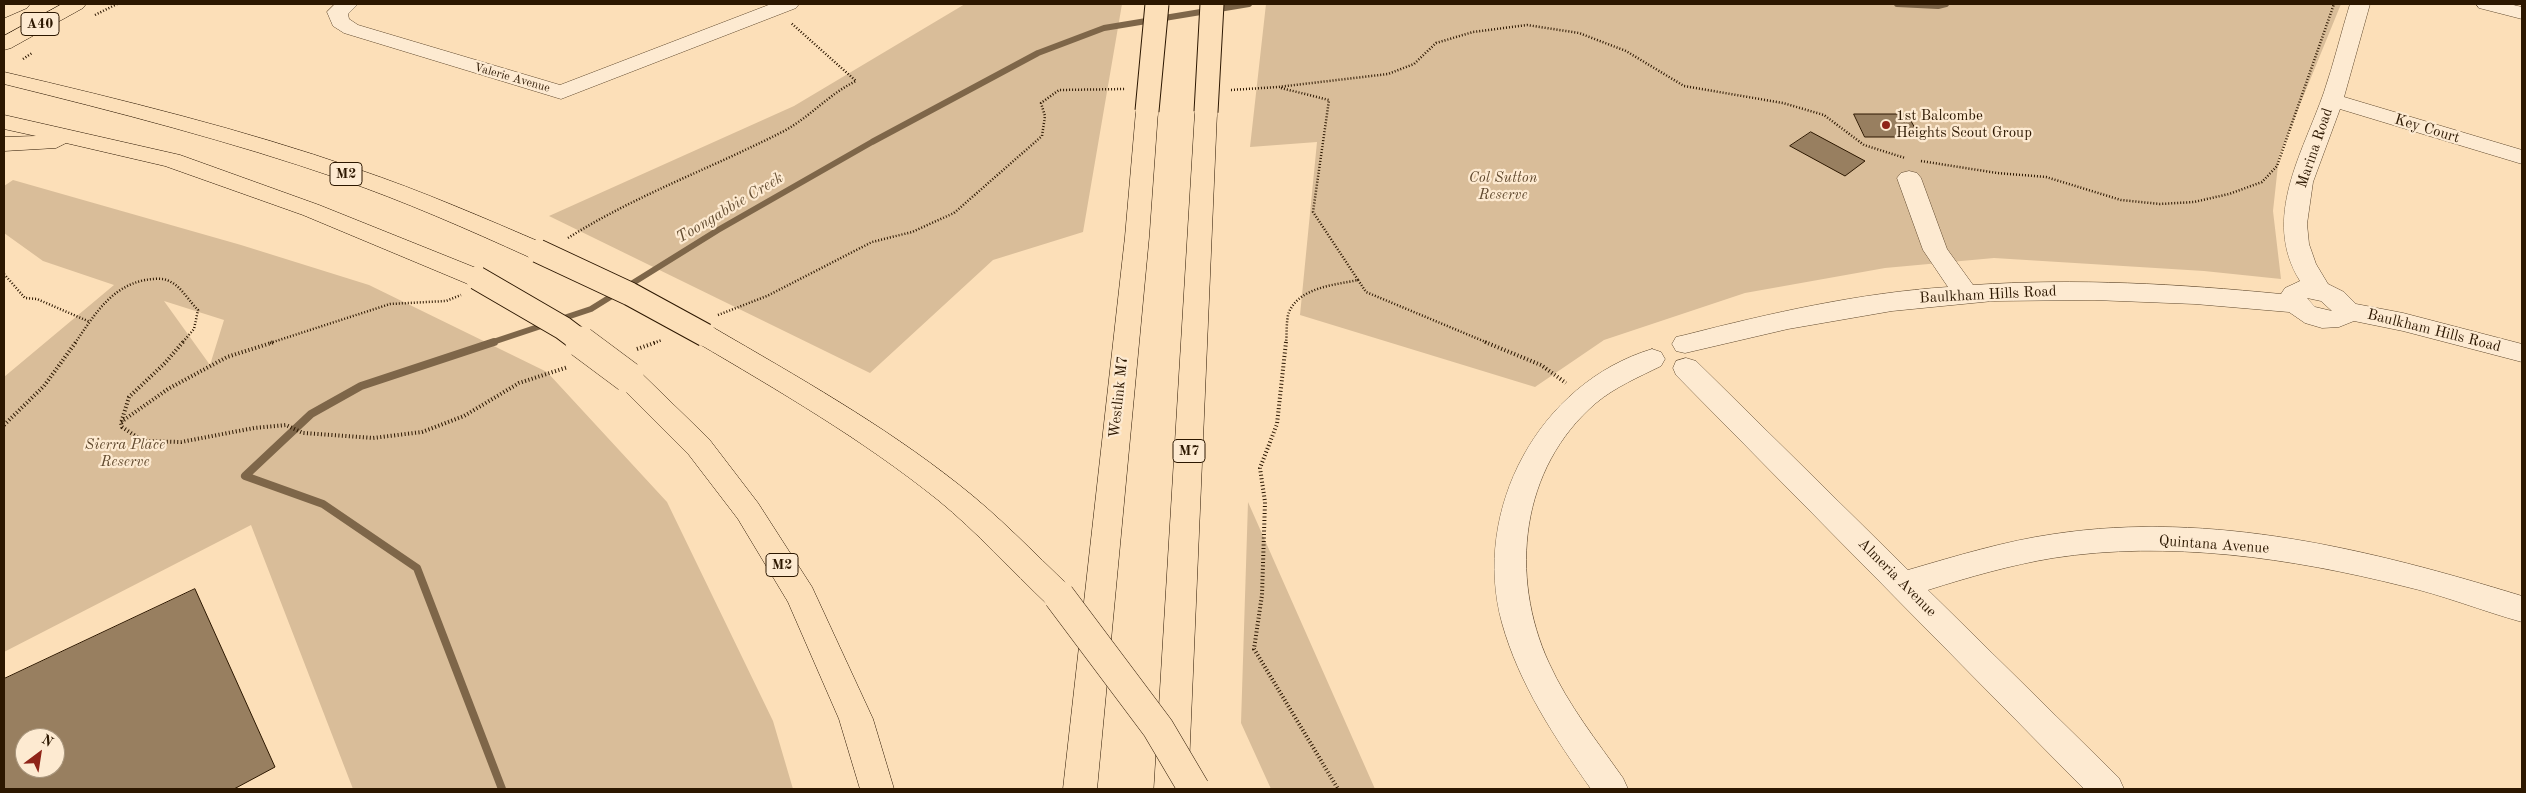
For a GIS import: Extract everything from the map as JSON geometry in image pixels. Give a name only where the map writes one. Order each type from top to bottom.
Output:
[{"type":"highway","points":[[4,12],[20,4]]},
{"type":"highway","name":"A40","points":[[4,44],[76,4]]},
{"type":"highway","name":"Westlink M7","points":[[1080,789],[1137,237],[1157,4]]},
{"type":"highway","name":"M7","points":[[1172,789],[1212,4]]},
{"type":"highway","name":"M2","points":[[4,78],[217,132],[324,165],[442,209],[707,327],[907,462],[979,519],[1059,596],[1158,728],[1194,789]]},
{"type":"highway","name":"M2","points":[[4,122],[172,160],[242,184],[402,245],[477,278],[563,328],[631,363],[748,511],[801,596],[856,719],[877,789]]},
{"type":"highway","name":"M2","points":[[4,144],[15,145],[80,139]]},
{"type":"street","name":"Valerie Avenue","points":[[348,4],[337,12],[340,22],[351,30],[560,92],[789,4]]},
{"type":"street","name":"Marina Road","points":[[2319,290],[2303,264],[2297,241],[2295,212],[2301,183],[2332,100],[2360,4]]},
{"type":"street","points":[[2486,4],[2522,13]]},
{"type":"street","name":"Key Court","points":[[2332,100],[2522,157]]},
{"type":"street","points":[[1909,178],[1935,250],[1966,294]]},
{"type":"street","points":[[2298,290],[2319,290],[2340,301],[2346,310],[2342,318],[2331,320],[2312,316],[2296,304],[2294,294],[2298,290]]},
{"type":"street","name":"Baulkham Hills Road","points":[[1686,356],[1753,326],[1822,312],[1893,301],[1966,294],[2028,291],[2149,292],[2296,304]]},
{"type":"street","name":"Baulkham Hills Road","points":[[2346,310],[2403,322],[2522,353]]},
{"type":"street","points":[[1611,789],[1560,716],[1534,667],[1520,629],[1512,594],[1511,533],[1526,481],[1536,456],[1548,437],[1586,397],[1608,381],[1652,359],[1666,368],[1686,356]]},
{"type":"street","name":"Almeria Avenue","points":[[1686,356],[1904,584],[2107,789]]},
{"type":"street","name":"Quintana Avenue","points":[[1904,584],[2003,555],[2076,542],[2144,540],[2228,545],[2303,553],[2404,574],[2522,609]]},
{"type":"path","points":[[1227,90],[1278,87],[1388,74],[1414,64],[1436,43],[1473,32],[1527,25],[1579,33],[1626,51],[1684,86],[1783,103],[1824,116],[1864,145],[1905,158],[1997,173],[2046,177],[2121,200],[2160,204],[2194,202],[2230,194],[2262,182],[2277,166],[2334,4]]},
{"type":"path","points":[[1278,87],[1329,100],[1313,212],[1366,292],[1541,365],[1586,397]]},
{"type":"path","points":[[707,327],[872,242],[912,232],[954,213],[1042,136],[1045,116],[1041,103],[1059,90],[1133,89]]},
{"type":"path","points":[[4,274],[25,298],[37,299],[90,322]]},
{"type":"path","points":[[4,425],[44,386],[103,303],[117,291],[131,283],[156,278],[172,282],[198,310],[194,329],[130,397],[121,423],[122,427],[143,441],[181,442],[254,428],[286,426],[303,433],[373,438],[422,432],[464,416],[519,383],[547,372],[574,365]]},
{"type":"path","points":[[1338,789],[1254,649],[1262,595],[1265,502],[1260,468],[1277,424],[1289,312],[1302,296],[1319,289],[1358,280]]},
{"type":"path","points":[[631,363],[668,338]]},
{"type":"green space","points":[[965,4],[1122,4],[1083,232],[993,260],[870,373],[549,216],[794,106]]},
{"type":"green space","name":"Col Sutton Reserve","points":[[1266,4],[2341,4],[2279,156],[2273,211],[2281,279],[2204,271],[1994,258],[1885,268],[1745,293],[1604,340],[1535,387],[1300,315],[1317,142],[1250,147]]},
{"type":"green space","name":"Sierra Place Reserve","points":[[13,180],[241,245],[369,285],[547,372],[667,502],[773,721],[793,789],[353,789],[251,525],[4,652],[4,377],[114,285],[43,261],[4,233],[4,186]],"holes":[[[164,301],[224,320],[210,365]]]},
{"type":"green space","points":[[1248,502],[1375,789],[1271,789],[1241,723]]},
{"type":"building","name":"1st Balcombe Heights Scout Group","points":[[1854,114],[1907,114],[1920,137],[1865,137]]},
{"type":"building","points":[[1811,132],[1865,161],[1845,176],[1790,146]]},
{"type":"building","points":[[195,589],[275,767],[234,789],[4,789],[4,679]]},
{"type":"waterway","name":"Toongabbie Creek","points":[[558,320],[591,309],[718,230],[872,142],[1038,53],[1104,28],[1249,4]]},
{"type":"waterway","name":"Toongabbie Creek","points":[[1897,4],[1938,6],[1946,4]]},
{"type":"waterway","name":"Toongabbie Creek","points":[[490,343],[547,324]]},
{"type":"waterway","points":[[494,342],[361,386],[311,414],[245,476],[323,504],[417,568],[502,789]]},
{"type":"place","name":"1st Balcombe Heights Scout Group","points":[[1886,125]]}]
